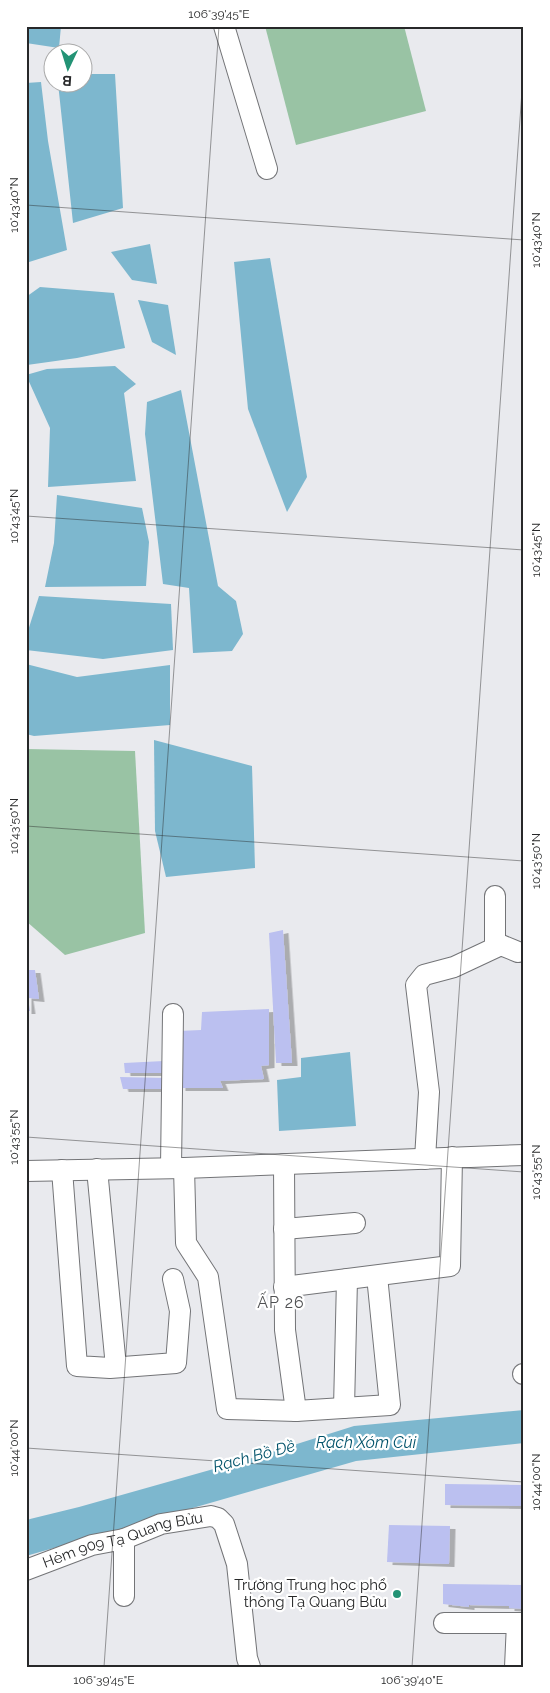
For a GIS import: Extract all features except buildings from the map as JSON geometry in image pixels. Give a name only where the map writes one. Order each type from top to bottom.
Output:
[{"type":"street","points":[[224,26],[267,169]]},
{"type":"street","points":[[495,896],[495,948]]},
{"type":"street","points":[[425,1159],[429,1092],[416,985],[424,975],[454,967],[501,945],[518,952]]},
{"type":"street","points":[[173,1014],[177,1168],[186,1243],[208,1277],[227,1409],[296,1411],[390,1405],[377,1276]]},
{"type":"street","points":[[26,1171],[177,1168],[524,1155]]},
{"type":"street","points":[[284,1287],[450,1266],[452,1157]]},
{"type":"street","points":[[284,1164],[285,1330],[296,1411]]},
{"type":"street","points":[[97,1169],[116,1368]]},
{"type":"street","points":[[62,1170],[77,1366],[116,1368],[176,1363],[180,1311],[172,1280]]},
{"type":"street","points":[[284,1229],[355,1223]]},
{"type":"street","points":[[344,1408],[347,1279]]},
{"type":"street","name":"Hẻm 909 Tạ Quang Bửu","points":[[26,1570],[92,1545],[124,1539],[161,1524],[211,1516],[218,1518],[224,1524],[237,1564],[247,1658],[250,1667]]},
{"type":"street","points":[[124,1539],[124,1596]]},
{"type":"street","points":[[444,1623],[520,1623],[515,1667]]},
{"type":"green space","points":[[265,26],[404,26],[426,111],[296,145]]},
{"type":"green space","points":[[26,749],[135,751],[145,933],[65,955],[26,921]]},
{"type":"water","points":[[26,26],[61,26],[60,42],[42,42],[42,45],[26,43]]},
{"type":"water","points":[[92,74],[115,74],[123,208],[73,223],[59,92],[92,92]]},
{"type":"water","points":[[41,82],[48,141],[67,250],[26,263],[26,83]]},
{"type":"water","points":[[150,244],[157,284],[132,280],[111,252]]},
{"type":"water","points":[[270,258],[307,477],[287,512],[248,409],[234,262]]},
{"type":"water","points":[[40,287],[114,293],[125,348],[77,358],[27,365],[26,297]]},
{"type":"water","points":[[138,300],[168,305],[176,355],[152,342]]},
{"type":"water","points":[[115,366],[136,384],[124,393],[136,481],[48,487],[50,428],[26,375],[47,369]]},
{"type":"water","points":[[181,390],[218,586],[236,601],[243,634],[232,651],[193,653],[189,588],[163,584],[145,434],[147,402]]},
{"type":"water","points":[[57,495],[142,508],[149,542],[146,586],[45,587],[54,543]]},
{"type":"water","points":[[39,596],[171,604],[173,650],[103,659],[26,650],[26,637]]},
{"type":"water","points":[[26,664],[77,677],[170,665],[170,725],[34,736],[26,734]]},
{"type":"water","points":[[154,740],[252,766],[255,868],[166,877],[155,831]]},
{"type":"water","points":[[350,1052],[356,1126],[279,1131],[277,1080],[301,1077],[301,1058]]},
{"type":"water","name":"Rạch Xóm Củi","points":[[524,1410],[524,1443],[356,1461],[26,1556],[26,1521],[30,1519],[249,1459],[354,1426]]},
{"type":"place","name":"Trường Trung học phổ thông Tạ Quang Bửu","points":[[397,1594]]},
{"type":"district","name":"ẤP 26","points":[[281,1302]]},
{"type":"water label","name":"Rạch Bồ Đề","points":[[254,1456]]}]
